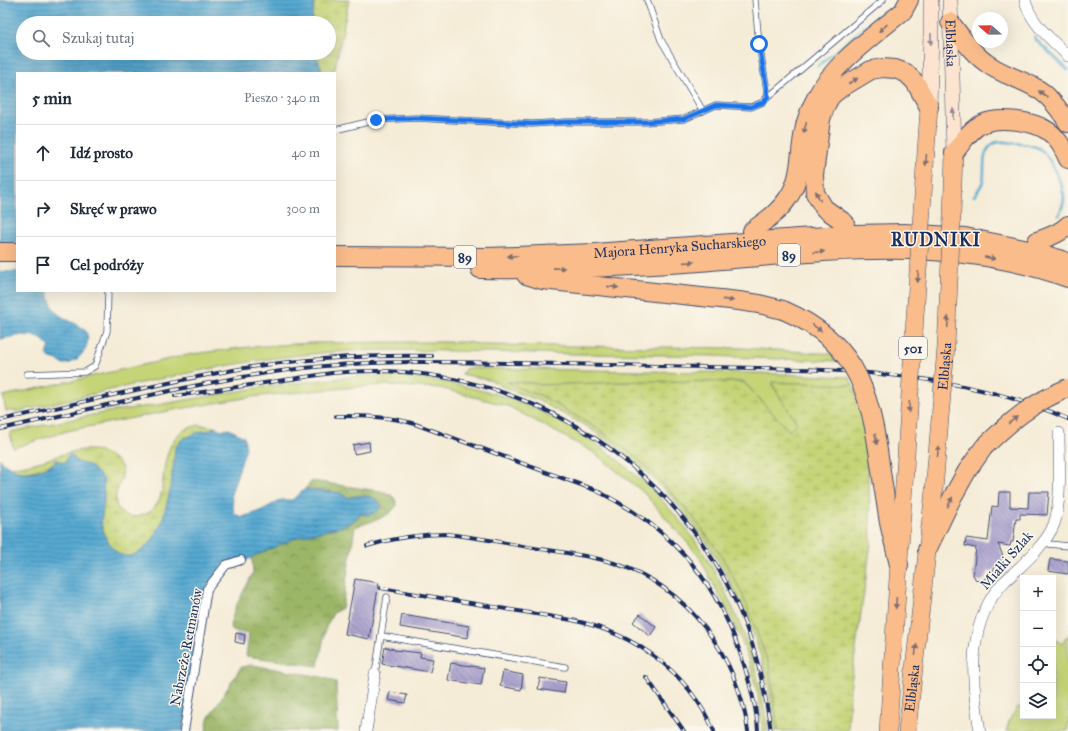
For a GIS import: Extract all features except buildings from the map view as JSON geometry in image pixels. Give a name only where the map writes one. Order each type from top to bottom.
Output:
[{"type":"highway","points":[[752,231],[778,211],[795,186],[799,171],[808,113],[817,95],[828,79],[843,62],[903,11],[909,0]]},
{"type":"highway","points":[[950,22],[969,47],[984,62],[996,70],[1031,86],[1046,95],[1059,109],[1068,123]]},
{"type":"highway","points":[[845,223],[824,208],[815,193],[814,175],[821,119],[831,96],[841,88],[871,70],[883,68],[895,69],[906,73],[915,82],[929,107]]},
{"type":"highway","points":[[954,153],[972,132],[982,124],[995,120],[1014,121],[1035,125],[1048,131],[1061,144],[1068,159]]},
{"type":"highway","points":[[594,254],[625,240],[845,223],[891,221],[942,223],[997,231],[1037,240],[1068,250]]},
{"type":"highway","points":[[1037,240],[1053,235],[1065,229],[1068,225]]},
{"type":"highway","name":"Majora Henryka Sucharskiego","points":[[336,256],[487,257],[594,254],[854,234],[904,233],[965,237],[1034,251],[1068,262]]},
{"type":"highway","name":"Majora Henryka Sucharskiego","points":[[336,268],[506,269],[648,266],[854,250],[894,249],[929,250],[980,256],[1023,264],[1068,278]]},
{"type":"highway","points":[[0,252],[16,252]]},
{"type":"highway","points":[[0,263],[16,263]]},
{"type":"highway","points":[[506,269],[542,280],[765,305],[783,310],[806,321],[824,333],[852,364],[867,397],[877,440],[889,523],[899,565]]},
{"type":"highway","points":[[927,550],[953,496],[967,471],[984,447],[1030,407],[1048,396],[1068,388]]},
{"type":"main road","name":"Elbląska","points":[[888,731],[929,107],[932,33],[931,0]]},
{"type":"main road","name":"Elbląska","points":[[907,731],[934,490],[946,347],[954,153],[950,0]]},
{"type":"street","points":[[1025,0],[1034,19],[1043,32],[1068,56]]},
{"type":"street","name":"Miałki Szlak","points":[[980,731],[974,701],[973,684],[976,638],[986,608],[992,597],[1003,583],[1044,541],[1054,525],[1058,508],[1059,434]]},
{"type":"street","name":"Nabrzeże Retmanów","points":[[184,731],[207,589],[226,565],[241,560]]},
{"type":"street","points":[[366,731],[375,674]]},
{"type":"lane","points":[[647,0],[661,40],[703,111]]},
{"type":"lane","points":[[755,0],[759,44],[768,96]]},
{"type":"lane","points":[[336,130],[376,120],[416,118],[532,124],[567,122],[646,122],[684,119],[716,105],[751,107],[764,102],[768,96],[883,0]]},
{"type":"lane","points":[[27,374],[85,372],[95,366],[106,331],[108,292]]},
{"type":"lane","points":[[1044,541],[1049,544],[1068,546]]},
{"type":"lane","points":[[375,674],[387,597]]},
{"type":"lane","points":[[381,636],[565,667]]},
{"type":"green space","points":[[314,0],[349,0],[334,72],[322,72],[318,60],[336,60],[336,16],[312,16]]},
{"type":"green space","points":[[467,342],[485,345],[744,348],[835,354],[840,361],[689,355],[384,350],[334,352],[255,361],[215,368],[20,411],[6,411],[3,396],[192,354],[249,347],[310,343]]},
{"type":"green space","points":[[465,369],[759,373],[849,377],[853,385],[773,386],[797,423],[789,432],[744,382],[541,385],[509,382],[528,392],[540,395],[601,431],[631,453],[656,476],[690,513],[721,555],[740,589],[747,606],[769,665],[778,731],[774,731],[769,688],[760,653],[744,609],[725,572],[706,541],[673,498],[640,466],[588,427],[537,400],[501,386],[493,381],[462,374]]},
{"type":"green space","points":[[367,375],[403,376],[450,383],[495,394],[527,406],[560,421],[591,440],[649,487],[674,514],[696,542],[725,591],[751,654],[761,692],[768,731],[763,731],[758,695],[745,648],[727,609],[698,555],[643,492],[593,452],[508,406],[440,388],[381,385],[251,397],[174,410],[67,431],[13,448],[10,432],[107,412],[262,387]]},
{"type":"green space","points":[[647,381],[744,382],[789,431],[797,423],[773,386],[773,382],[853,385],[863,418],[869,484],[871,543],[850,690],[848,731],[778,731],[769,665],[747,606],[740,589],[721,555],[690,513],[656,476],[631,453],[601,431],[540,395],[528,392],[507,382],[541,385]]},
{"type":"green space","points":[[198,425],[214,427],[172,472],[171,487],[162,522],[152,541],[140,552],[131,556],[121,555],[115,551],[106,538],[101,524],[104,500],[103,478],[89,465],[77,462],[71,454],[68,456],[65,463],[55,462],[44,468],[28,472],[21,472],[10,467],[32,464],[79,450],[91,450],[104,453],[115,460],[122,469],[122,476],[116,495],[119,510],[127,516],[137,517],[152,510],[159,499],[162,491],[166,460],[173,441],[183,431]]},
{"type":"green space","points":[[312,481],[385,492],[394,497],[397,505],[384,516],[355,527],[342,608],[333,613],[326,627],[318,666],[246,656],[249,634],[232,630],[230,625],[235,608],[253,573],[252,557],[298,537],[339,527],[354,520],[361,514],[369,515],[354,496],[348,498],[340,493],[305,489]]},
{"type":"green space","points":[[1068,635],[1068,731],[1006,731],[1010,719],[1018,707],[1020,707],[1020,719],[1056,719],[1056,640],[1062,644]]},
{"type":"green space","points":[[252,665],[322,677],[336,682],[338,731],[206,731],[208,719],[241,667]]},
{"type":"water","points":[[0,0],[314,0],[312,16],[16,16],[16,60],[318,60],[322,72],[16,72],[16,292],[48,292],[54,309],[60,315],[83,328],[88,337],[88,342],[83,352],[75,361],[63,364],[46,354],[50,347],[36,336],[20,336],[0,340]]},
{"type":"water","points":[[214,427],[222,430],[229,429],[244,437],[246,448],[231,494],[234,514],[242,517],[258,512],[281,500],[292,500],[305,489],[340,493],[348,498],[357,496],[371,497],[382,506],[373,514],[361,514],[352,522],[343,526],[298,537],[252,557],[243,563],[224,564],[206,588],[183,731],[0,731],[0,458],[2,463],[14,470],[22,472],[30,472],[44,468],[55,463],[56,459],[65,463],[68,455],[71,454],[77,462],[89,465],[103,478],[104,500],[101,524],[106,538],[115,551],[121,555],[131,556],[140,552],[152,541],[162,522],[171,487],[175,448],[182,439],[202,431],[212,430]]},
{"type":"pier","points":[[0,243],[16,244],[16,271],[0,271]]},
{"type":"waterway","points":[[818,66],[883,11]]},
{"type":"waterway","points":[[1034,37],[1068,70]]},
{"type":"waterway","points":[[974,196],[983,181],[986,152],[993,144],[1003,142],[1031,145],[1037,147],[1044,153],[1052,164],[1059,178],[1064,197],[1059,215]]},
{"type":"railway","points":[[0,420],[153,386],[245,368],[338,358],[432,356]]},
{"type":"railway","points":[[0,429],[202,384],[243,377],[325,366],[420,362],[539,363],[797,369],[890,375],[936,381],[981,390],[1025,402],[1068,419]]},
{"type":"railway","points":[[175,396],[332,373],[357,371],[405,372],[430,375],[485,387],[538,406],[587,433],[632,466],[672,505],[706,549],[734,597],[754,650],[764,690],[771,731]]},
{"type":"railway","points":[[336,416],[386,418],[415,424],[595,490],[623,505],[649,522],[671,541],[691,562],[708,585],[722,610],[735,638],[745,668],[755,707],[758,731]]},
{"type":"railway","points":[[367,546],[407,537],[447,534],[480,538],[594,558],[614,563],[641,574],[665,589],[686,607],[705,628],[721,651],[733,676],[742,703],[748,731]]},
{"type":"railway","points":[[381,588],[572,620],[595,626],[617,635],[638,645],[657,658],[674,673],[689,690],[703,710],[714,731]]},
{"type":"railway","points":[[646,677],[684,731]]},
{"type":"district","name":"RUDNIKI","points":[[936,240]]},
{"type":"route","points":[[376,120],[416,118],[532,124],[567,122],[646,122],[684,119],[716,105],[751,107],[764,102],[768,96],[759,44]]}]
